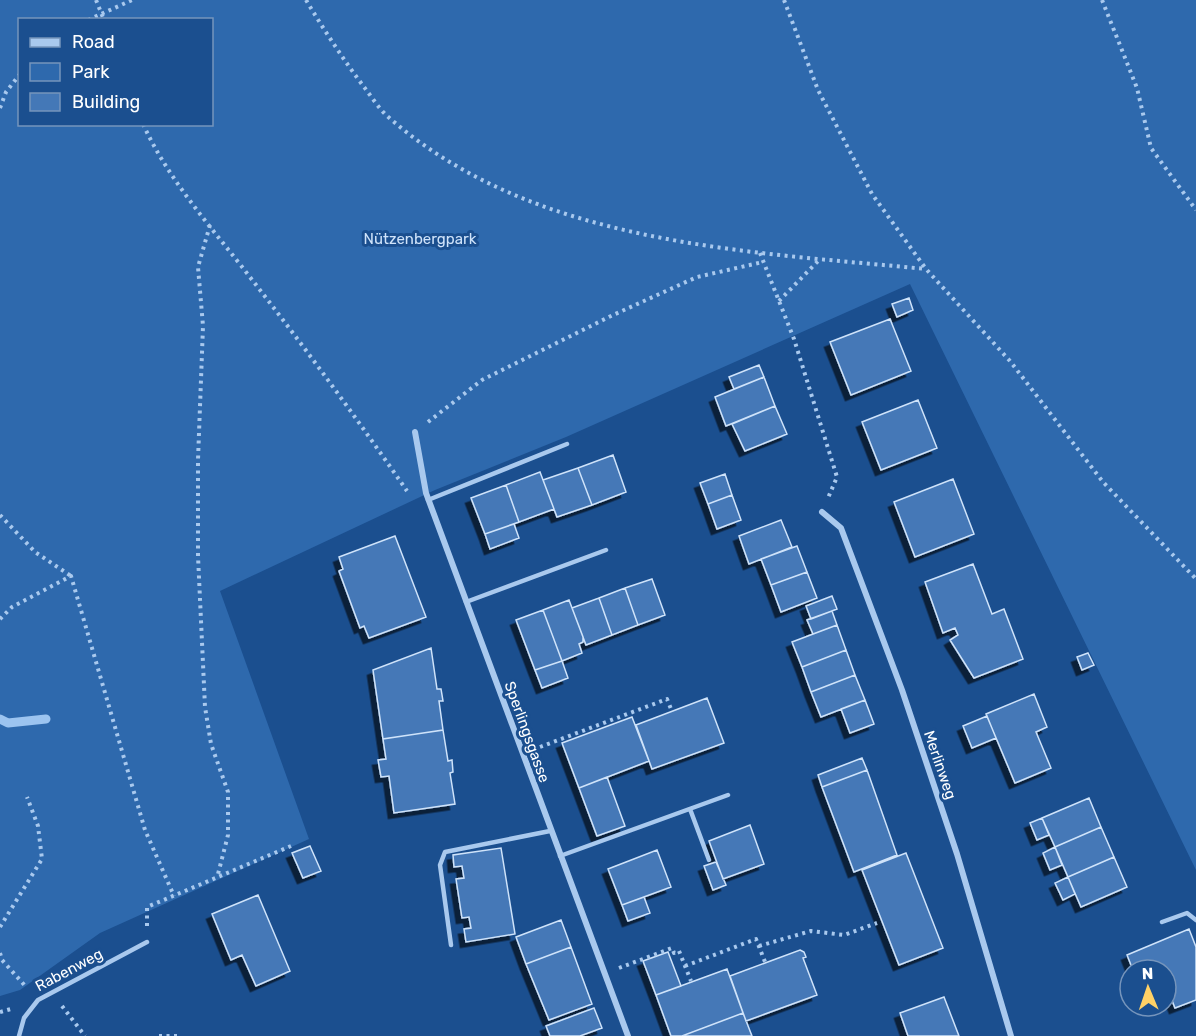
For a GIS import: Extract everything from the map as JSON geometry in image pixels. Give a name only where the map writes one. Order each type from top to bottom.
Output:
[{"type":"street","name":"Sperlingsgasse","points":[[415,432],[428,500],[628,1036]]},
{"type":"street","name":"Merlinweg","points":[[822,513],[841,528],[902,690],[957,854],[1011,1036]]},
{"type":"lane","points":[[428,500],[567,444]]},
{"type":"lane","points":[[466,602],[606,550]]},
{"type":"lane","points":[[560,856],[728,795]]},
{"type":"lane","points":[[690,809],[709,860]]},
{"type":"lane","points":[[451,945],[440,865],[445,852],[550,831]]},
{"type":"lane","points":[[1162,922],[1187,913],[1196,920]]},
{"type":"lane","name":"Rabenweg","points":[[19,1036],[24,1018],[38,999],[147,942]]},
{"type":"path","points":[[96,0],[103,18]]},
{"type":"path","points":[[92,18],[132,0]]},
{"type":"path","points":[[306,0],[337,51],[385,114],[441,157],[535,205],[645,235],[760,253],[926,269]]},
{"type":"path","points":[[784,0],[818,90],[872,194],[926,269],[1011,361],[1103,482],[1196,579]]},
{"type":"path","points":[[1102,0],[1137,88],[1151,148],[1196,210]]},
{"type":"path","points":[[0,108],[6,92],[18,77]]},
{"type":"path","points":[[144,126],[156,153],[173,180],[210,225],[386,462]]},
{"type":"path","points":[[210,225],[198,267],[203,326],[198,460],[198,556],[205,708],[211,744],[228,792],[228,835],[217,878]]},
{"type":"path","points":[[760,253],[795,339],[837,477],[822,513]]},
{"type":"path","points":[[779,301],[820,259]]},
{"type":"path","points":[[415,432],[482,380],[613,315],[697,277],[763,262]]},
{"type":"path","points":[[0,515],[35,552],[71,576],[145,830],[174,896]]},
{"type":"path","points":[[0,619],[12,607],[71,576]]},
{"type":"path","points":[[522,754],[667,699],[671,709]]},
{"type":"path","points":[[0,927],[42,859],[40,835],[27,797]]},
{"type":"path","points":[[147,942],[147,907],[291,846]]},
{"type":"path","points":[[759,946],[811,931],[844,935],[877,922]]},
{"type":"path","points":[[685,966],[756,939],[765,962]]},
{"type":"path","points":[[605,974],[672,948],[674,953],[679,951],[691,981]]},
{"type":"path","points":[[0,953],[2,960],[38,999]]},
{"type":"path","points":[[52,992],[85,1036]]},
{"type":"path","points":[[159,1036],[180,1036]]},
{"type":"green space","name":"Nützenbergpark","points":[[0,0],[1196,0],[1196,870],[910,284],[566,437],[435,490],[220,591],[309,839],[100,933],[20,990],[0,996]]},
{"type":"building","points":[[909,298],[913,310],[897,317],[892,304]]},
{"type":"building","points":[[890,319],[911,371],[851,395],[830,342]]},
{"type":"building","points":[[759,365],[764,377],[734,389],[729,377]]},
{"type":"building","points":[[764,377],[775,406],[726,426],[715,397]]},
{"type":"building","points":[[918,400],[937,448],[881,470],[862,422]]},
{"type":"building","points":[[775,406],[787,434],[745,451],[732,424]]},
{"type":"building","points":[[613,455],[626,492],[592,505],[578,468]]},
{"type":"building","points":[[578,468],[592,505],[557,517],[543,480]]},
{"type":"building","points":[[540,472],[554,509],[519,522],[506,485]]},
{"type":"building","points":[[725,474],[732,495],[708,504],[700,483]]},
{"type":"building","points":[[953,479],[974,534],[915,557],[894,502]]},
{"type":"building","points":[[506,485],[519,522],[485,534],[471,498]]},
{"type":"building","points":[[732,495],[741,520],[717,529],[708,504]]},
{"type":"building","points":[[781,520],[792,547],[749,564],[739,536]]},
{"type":"building","points":[[514,524],[519,538],[490,549],[485,534]]},
{"type":"building","points":[[395,536],[426,617],[369,638],[364,626],[360,628],[339,571],[343,569],[339,557]]},
{"type":"building","points":[[797,546],[807,572],[771,585],[761,559]]},
{"type":"building","points":[[973,564],[992,614],[1004,609],[1023,659],[974,678],[950,640],[958,635],[955,628],[943,633],[925,582]]},
{"type":"building","points":[[807,572],[817,598],[781,612],[771,585]]},
{"type":"building","points":[[652,579],[665,615],[638,625],[625,588]]},
{"type":"building","points":[[625,588],[638,625],[612,635],[599,598]]},
{"type":"building","points":[[832,596],[837,609],[811,619],[806,606]]},
{"type":"building","points":[[599,598],[612,635],[586,645],[572,608]]},
{"type":"building","points":[[569,600],[583,637],[583,642],[579,644],[582,653],[562,661],[543,610]]},
{"type":"building","points":[[543,610],[562,661],[535,670],[516,620]]},
{"type":"building","points":[[832,611],[837,625],[813,634],[807,620]]},
{"type":"building","points":[[837,625],[846,650],[802,667],[792,642]]},
{"type":"building","points":[[431,648],[437,689],[441,689],[443,701],[439,701],[443,730],[383,739],[373,670]]},
{"type":"building","points":[[846,650],[855,675],[811,692],[802,667]]},
{"type":"building","points":[[1088,653],[1094,665],[1082,670],[1077,657]]},
{"type":"building","points":[[562,661],[568,678],[542,688],[535,670]]},
{"type":"building","points":[[855,675],[865,700],[821,717],[811,692]]},
{"type":"building","points":[[1034,694],[1047,727],[1036,732],[1051,768],[1015,783],[986,714]]},
{"type":"building","points":[[707,698],[724,743],[652,769],[636,725]]},
{"type":"building","points":[[865,700],[874,724],[850,733],[841,709]]},
{"type":"building","points":[[987,716],[996,738],[972,748],[963,726]]},
{"type":"building","points":[[632,717],[649,761],[579,788],[562,743]]},
{"type":"building","points":[[443,730],[448,761],[452,760],[453,772],[450,773],[455,804],[394,813],[389,776],[381,777],[378,760],[386,759],[383,739]]},
{"type":"building","points":[[862,758],[867,770],[822,787],[818,775]]},
{"type":"building","points":[[867,770],[897,855],[854,872],[822,787]]},
{"type":"building","points":[[607,777],[625,826],[597,836],[579,788]]},
{"type":"building","points":[[1089,798],[1101,827],[1055,847],[1042,818]]},
{"type":"building","points":[[1042,818],[1049,835],[1037,840],[1030,823]]},
{"type":"building","points":[[750,825],[764,864],[723,879],[709,841]]},
{"type":"building","points":[[1101,827],[1114,857],[1068,877],[1055,847]]},
{"type":"building","points":[[310,846],[321,871],[303,878],[292,853]]},
{"type":"building","points":[[1055,847],[1062,865],[1050,870],[1043,853]]},
{"type":"building","points":[[501,848],[515,934],[466,942],[464,929],[471,928],[469,917],[462,918],[456,879],[464,878],[462,866],[454,867],[453,855]]},
{"type":"building","points":[[657,850],[671,887],[622,905],[608,869]]},
{"type":"building","points":[[906,853],[943,948],[899,965],[862,870]]},
{"type":"building","points":[[1114,857],[1127,887],[1081,907],[1068,877]]},
{"type":"building","points":[[716,862],[726,885],[713,890],[704,866]]},
{"type":"building","points":[[1068,877],[1075,894],[1063,900],[1055,883]]},
{"type":"building","points":[[258,895],[290,971],[256,986],[242,955],[231,960],[212,914]]},
{"type":"building","points":[[644,897],[650,913],[628,921],[622,905]]},
{"type":"building","points":[[561,920],[571,947],[526,964],[516,937]]},
{"type":"building","points":[[1189,929],[1196,947],[1196,1000],[1178,1007],[1178,958],[1128,958],[1127,955]]},
{"type":"building","points":[[571,947],[592,1004],[549,1020],[526,964]]},
{"type":"building","points":[[800,950],[806,957],[803,958],[817,995],[746,1021],[730,976]]},
{"type":"building","points":[[668,952],[681,986],[656,995],[643,961]]},
{"type":"building","points":[[727,969],[743,1013],[682,1036],[671,1036],[656,995]]},
{"type":"building","points":[[944,997],[959,1036],[908,1036],[900,1013]]},
{"type":"building","points":[[594,1008],[602,1028],[580,1036],[550,1036],[546,1026]]},
{"type":"building","points":[[743,1013],[752,1036],[682,1036]]},
{"type":"waterway","points":[[0,719],[8,723],[46,719]]}]
